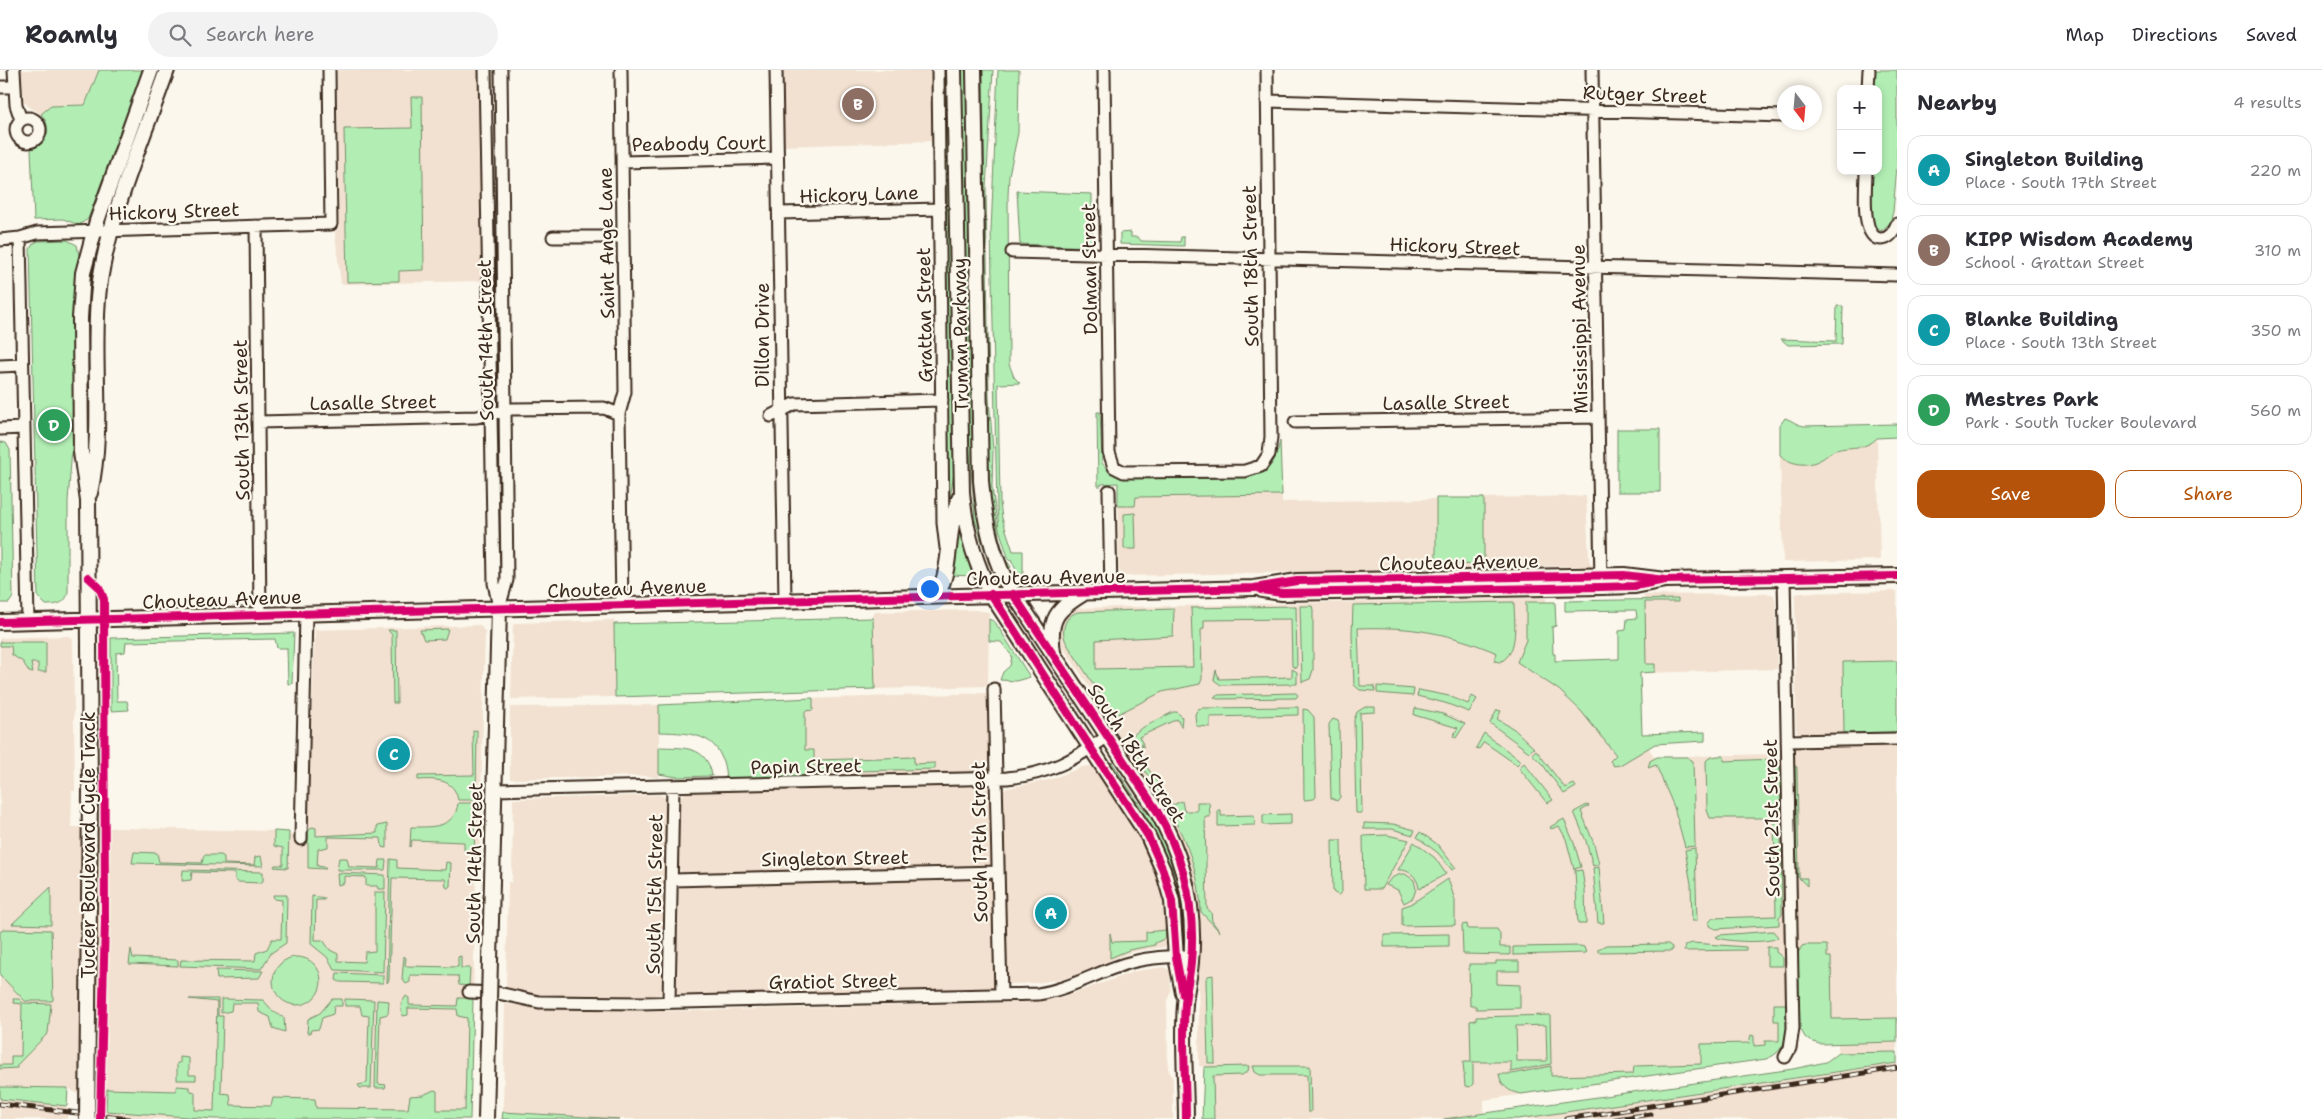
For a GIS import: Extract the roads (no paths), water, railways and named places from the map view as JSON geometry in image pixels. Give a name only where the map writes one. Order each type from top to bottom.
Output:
[{"type":"main road","points":[[87,1119],[90,791],[88,501],[81,452],[80,318],[83,273],[94,232],[151,70]]},
{"type":"main road","points":[[88,501],[97,457],[96,354],[99,288],[111,230],[167,70]]},
{"type":"main road","name":"Truman Parkway","points":[[954,70],[963,510],[971,547],[990,594]]},
{"type":"main road","name":"Truman Parkway","points":[[974,70],[983,503],[996,557],[1013,594]]},
{"type":"main road","points":[[937,595],[945,576],[954,511],[962,492]]},
{"type":"main road","name":"Chouteau Avenue","points":[[0,622],[937,595],[1254,588],[1287,593],[1601,581],[1635,586],[1665,580],[1897,576]]},
{"type":"main road","points":[[1053,653],[1051,627],[1055,616],[1064,606],[1086,592]]},
{"type":"main road","name":"South 18th Street","points":[[990,594],[1144,829],[1160,861],[1172,901],[1176,957],[1185,1004]]},
{"type":"main road","name":"South 18th Street","points":[[1013,594],[1157,811],[1180,859],[1188,888],[1192,956],[1185,1004],[1186,1119]]},
{"type":"main road","name":"South 14th Street","points":[[486,1119],[499,608]]},
{"type":"street","points":[[14,70],[16,105],[21,120]]},
{"type":"street","name":"Hickory Street","points":[[0,240],[20,238],[38,233],[331,224],[329,70]]},
{"type":"street","name":"South 14th Street","points":[[485,70],[494,583],[499,608]]},
{"type":"street","name":"South 14th Street","points":[[499,608],[507,580],[501,70]]},
{"type":"street","name":"Saint Ange Lane","points":[[621,70],[625,392],[619,414],[622,604]]},
{"type":"street","name":"Dillon Drive","points":[[776,70],[776,158],[779,213],[776,413],[785,600]]},
{"type":"street","name":"Grattan Street","points":[[938,70],[943,523],[947,559]]},
{"type":"street","name":"Dolman Street","points":[[1104,70],[1109,452],[1114,467],[1124,472],[1246,471],[1261,466],[1266,461]]},
{"type":"street","name":"South 18th Street","points":[[1266,70],[1271,437],[1266,461]]},
{"type":"street","name":"Mississippi Avenue","points":[[1592,70],[1601,581]]},
{"type":"street","points":[[1868,85],[1869,70]]},
{"type":"street","points":[[0,87],[14,87]]},
{"type":"street","name":"Rutger Street","points":[[1267,101],[1777,116]]},
{"type":"street","name":"Peabody Court","points":[[622,162],[776,158]]},
{"type":"street","points":[[1866,175],[1867,221],[1871,235],[1876,238],[1886,238],[1891,235],[1897,224]]},
{"type":"street","name":"Hickory Lane","points":[[779,213],[940,209]]},
{"type":"street","name":"South 13th Street","points":[[256,226],[260,614]]},
{"type":"street","points":[[553,237],[623,237]]},
{"type":"street","points":[[20,238],[28,621]]},
{"type":"street","name":"Hickory Street","points":[[1012,252],[1897,275]]},
{"type":"street","points":[[0,366],[22,365]]},
{"type":"street","points":[[776,413],[794,404],[942,400]]},
{"type":"street","name":"Lasalle Street","points":[[258,422],[477,416],[512,409],[604,408],[619,414]]},
{"type":"street","name":"Lasalle Street","points":[[1295,422],[1598,417]]},
{"type":"street","points":[[0,429],[23,428]]},
{"type":"street","points":[[1109,491],[1111,591]]},
{"type":"street","name":"South 21st Street","points":[[1784,578],[1793,1036],[1785,1057]]},
{"type":"street","points":[[300,839],[306,613]]},
{"type":"street","name":"South 17th Street","points":[[994,689],[1000,995]]},
{"type":"street","name":"Papin Street","points":[[494,790],[996,779],[1044,772],[1070,762],[1108,736]]},
{"type":"street","points":[[1787,741],[1897,739]]},
{"type":"street","name":"South 15th Street","points":[[669,1002],[674,786]]},
{"type":"street","name":"Singleton Street","points":[[673,880],[998,872]]},
{"type":"street","name":"Gratiot Street","points":[[469,992],[498,994],[539,1002],[669,1002],[1000,995],[1052,992],[1076,985],[1127,963],[1151,958],[1192,956]]},
{"type":"railway","points":[[1566,1119],[1897,1068]]},
{"type":"railway","points":[[0,1104],[129,1119]]},
{"type":"railway","points":[[1616,1119],[1651,1114]]},
{"type":"place","name":"KIPP Wisdom Academy","points":[[858,104]]},
{"type":"place","name":"Mestres Park","points":[[54,425]]},
{"type":"place","name":"Blanke Building","points":[[394,754]]},
{"type":"place","name":"Singleton Building","points":[[1051,913]]}]
